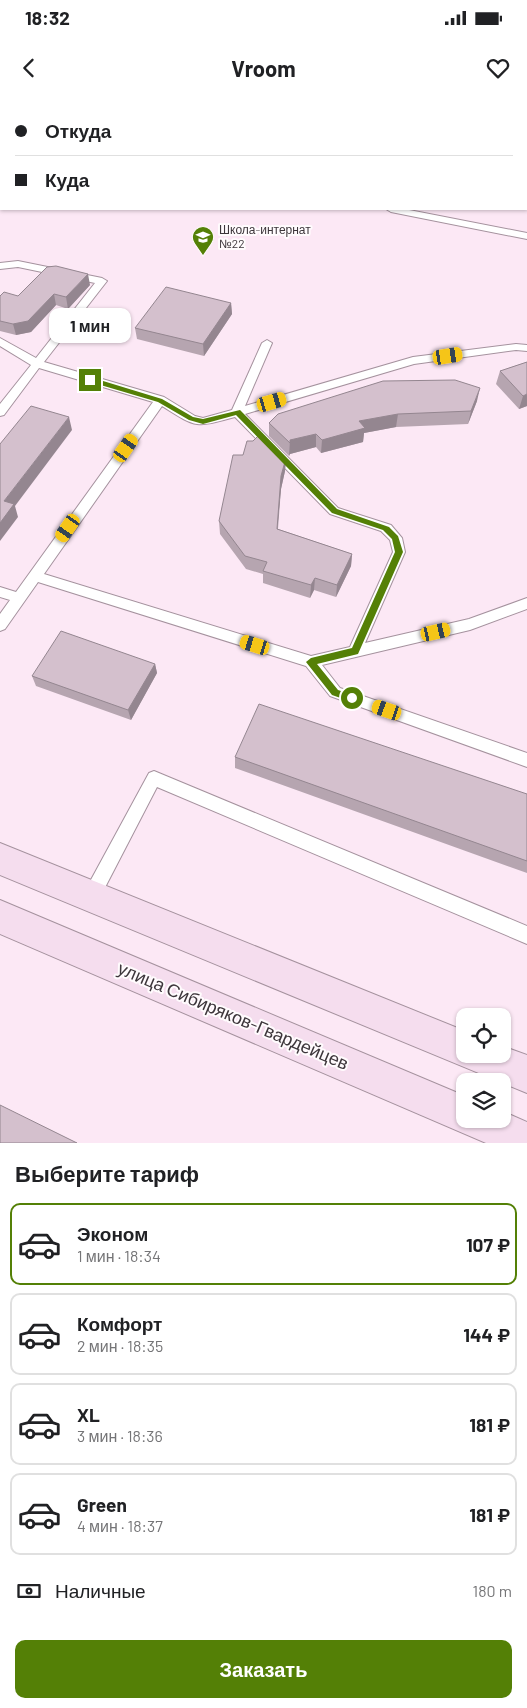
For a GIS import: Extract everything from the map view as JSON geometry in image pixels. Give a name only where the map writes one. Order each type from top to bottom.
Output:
[{"type":"main road","points":[[0,859],[456,1045]]},
{"type":"main road","name":"улица Сибиряков-Гвардейцев","points":[[0,917],[456,1111]]},
{"type":"main road","points":[[500,1063],[527,1074]]},
{"type":"main road","points":[[496,1128],[527,1141]]},
{"type":"lane","points":[[396,210],[527,236]]},
{"type":"lane","points":[[0,266],[18,264],[102,281],[0,412]]},
{"type":"lane","points":[[0,341],[37,364],[160,400],[191,419],[203,422],[413,361],[516,347],[527,348]]},
{"type":"lane","points":[[237,412],[267,343]]},
{"type":"lane","points":[[0,624],[160,400]]},
{"type":"lane","points":[[237,412],[334,511],[386,528],[396,538],[399,552],[355,651]]},
{"type":"lane","points":[[34,576],[311,662],[470,624],[527,603]]},
{"type":"lane","points":[[0,592],[19,598]]},
{"type":"lane","points":[[311,662],[335,692],[527,760]]},
{"type":"lane","points":[[92,895],[154,778],[527,935]]},
{"type":"building","points":[[56,266],[88,274],[66,297],[54,294],[28,321],[13,324],[0,321],[0,296],[4,292],[18,296],[47,267]]},
{"type":"building","points":[[166,287],[231,303],[203,344],[135,328]]},
{"type":"building","points":[[527,362],[527,394],[523,396],[500,371]]},
{"type":"building","points":[[455,380],[480,388],[471,411],[398,414],[359,421],[365,428],[322,440],[316,434],[290,440],[290,443],[269,423],[278,414],[383,381]]},
{"type":"building","points":[[31,406],[69,417],[4,501],[14,504],[0,523],[0,444]]},
{"type":"building","points":[[261,433],[286,458],[281,476],[277,529],[352,554],[337,585],[315,578],[311,585],[263,571],[267,562],[245,556],[219,521],[233,455],[243,455],[247,441],[253,441]]},
{"type":"building","points":[[61,631],[155,664],[128,710],[32,676]]},
{"type":"building","points":[[259,704],[527,794],[527,861],[235,757]]},
{"type":"building","points":[[0,1105],[77,1143],[0,1143]]},
{"type":"place","name":"Школа-интернат №22","points":[[203,256]]},
{"type":"route","points":[[90,380],[160,400],[191,419],[203,422],[237,412],[334,511],[386,528],[396,538],[399,552],[355,651],[311,662],[335,692],[352,698]]}]
